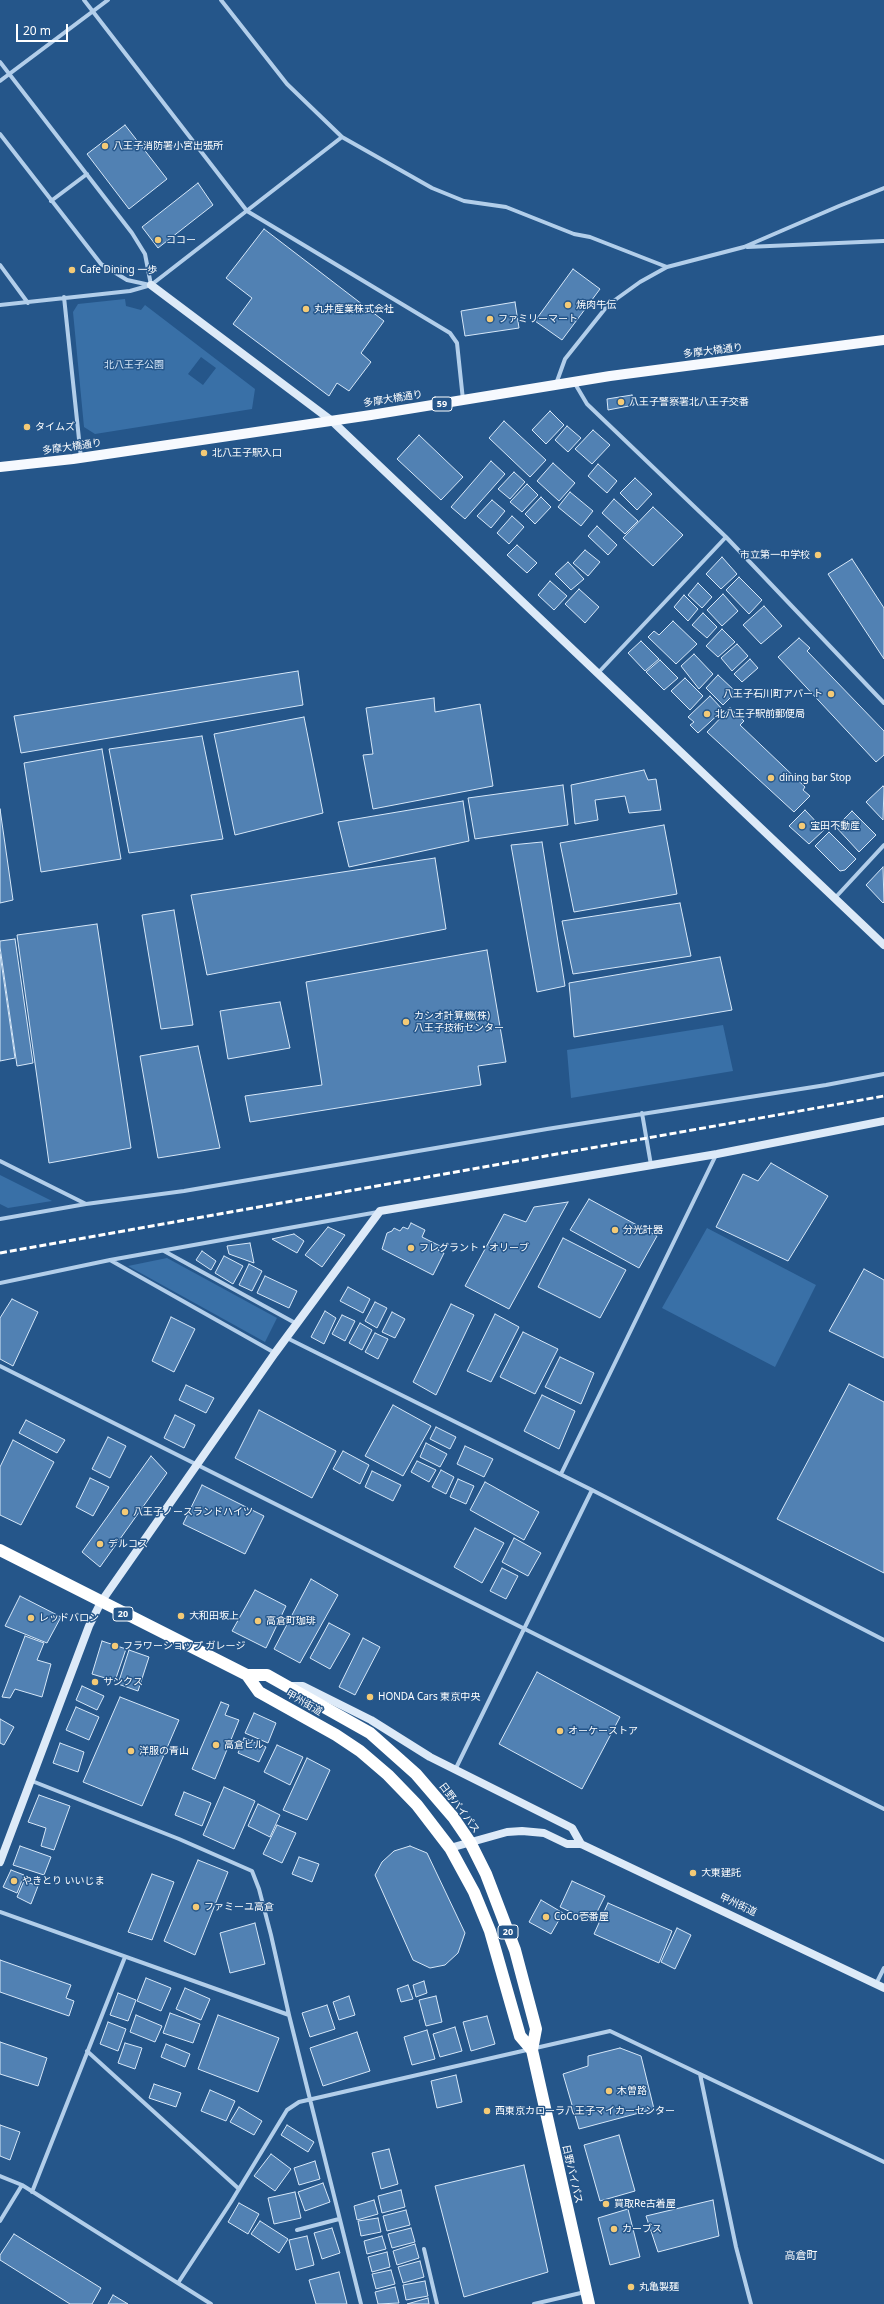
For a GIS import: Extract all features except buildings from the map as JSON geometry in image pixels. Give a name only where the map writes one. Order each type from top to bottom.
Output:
[{"type":"highway","name":"甲州街道","points":[[0,1550],[247,1675],[259,1692],[360,1751],[388,1775],[417,1805],[450,1848]]},
{"type":"highway","name":"日野バイパス","points":[[247,1675],[267,1675],[370,1733],[399,1757],[434,1793],[470,1842],[486,1874],[515,1950],[536,2030],[532,2050],[585,2292],[589,2304]]},
{"type":"highway","name":"日野バイパス","points":[[450,1848],[474,1892],[488,1924],[520,2036],[532,2050]]},
{"type":"main road","name":"多摩大橋通り","points":[[0,467],[81,458],[332,421],[574,382],[884,340]]},
{"type":"street","points":[[84,0],[247,211],[450,333],[457,343],[463,400]]},
{"type":"street","points":[[0,81],[108,0]]},
{"type":"street","points":[[221,0],[287,84],[342,137],[432,188],[451,196],[464,201],[506,207],[574,234],[590,237],[667,267]]},
{"type":"street","points":[[0,62],[132,233],[146,254],[151,285]]},
{"type":"street","points":[[0,134],[101,264],[127,280],[151,285],[332,421],[884,945]]},
{"type":"street","points":[[0,305],[130,291],[151,285],[342,137]]},
{"type":"street","points":[[51,201],[87,174]]},
{"type":"street","points":[[556,385],[565,359],[608,305],[640,282],[667,267],[744,247],[884,188]]},
{"type":"street","points":[[744,247],[884,241]]},
{"type":"street","points":[[0,265],[28,302]]},
{"type":"street","points":[[64,297],[81,458]]},
{"type":"street","points":[[574,382],[587,404],[726,537],[884,703]]},
{"type":"street","points":[[598,673],[726,537]]},
{"type":"street","points":[[834,898],[884,845]]},
{"type":"street","points":[[0,1219],[86,1204],[184,1191],[642,1113],[826,1085],[884,1074]]},
{"type":"street","points":[[642,1113],[651,1165]]},
{"type":"street","points":[[0,1283],[110,1260],[380,1211],[717,1154],[884,1121]]},
{"type":"street","points":[[560,1474],[717,1154]]},
{"type":"street","points":[[0,1161],[86,1204]]},
{"type":"street","points":[[0,1862],[32,1781],[89,1626],[101,1602],[275,1353],[288,1338],[380,1211]]},
{"type":"street","points":[[164,1251],[298,1324]]},
{"type":"street","points":[[110,1260],[275,1353]]},
{"type":"street","points":[[288,1338],[592,1490],[884,1640]]},
{"type":"street","points":[[0,1366],[522,1629],[884,1809]]},
{"type":"street","points":[[456,1768],[522,1629],[592,1490]]},
{"type":"street","name":"甲州街道","points":[[287,1686],[303,1686],[371,1720],[430,1756],[572,1828],[581,1844]]},
{"type":"street","points":[[32,1781],[179,1839],[252,1871],[259,1889],[271,1935],[289,2015],[361,2304]]},
{"type":"street","name":"甲州街道","points":[[450,1848],[507,1832],[522,1831],[544,1833],[567,1844],[581,1844],[884,1988]]},
{"type":"street","points":[[0,1912],[289,2015]]},
{"type":"street","points":[[32,2192],[125,1957]]},
{"type":"street","points":[[876,1984],[884,1968]]},
{"type":"street","points":[[178,2283],[239,2189],[287,2110],[299,2102],[610,2031],[627,2037],[700,2074],[884,2162]]},
{"type":"street","points":[[87,2051],[239,2189]]},
{"type":"street","points":[[700,2074],[736,2247],[751,2304]]},
{"type":"street","points":[[0,2176],[32,2192],[211,2304]]},
{"type":"street","points":[[0,2221],[22,2186]]},
{"type":"street","points":[[297,2230],[339,2219]]},
{"type":"street","points":[[424,2249],[437,2304]]},
{"type":"street","points":[[534,2304],[585,2292]]},
{"type":"green space","name":"北八王子公園","points":[[125,299],[126,306],[141,310],[145,305],[255,389],[252,409],[95,434],[84,427],[73,312],[78,304]],"holes":[[[201,357],[216,368],[203,385],[188,374]]]},
{"type":"green space","points":[[723,1025],[733,1071],[571,1098],[567,1050]]},
{"type":"green space","points":[[0,1175],[52,1201],[8,1208],[0,1204]]},
{"type":"green space","points":[[707,1228],[816,1285],[775,1367],[662,1308]]},
{"type":"green space","points":[[167,1258],[277,1318],[265,1342],[128,1266]]},
{"type":"railway","points":[[0,1253],[884,1096]]},
{"type":"place","name":"八王子消防署小宮出張所","points":[[105,146]]},
{"type":"place","name":"ココー","points":[[158,240]]},
{"type":"place","name":"Cafe Dining 一歩","points":[[72,270]]},
{"type":"place","name":"焼肉牛伝","points":[[568,305]]},
{"type":"place","name":"丸井産業株式会社","points":[[306,309]]},
{"type":"place","name":"ファミリーマート","points":[[490,319]]},
{"type":"place","name":"八王子警察署北八王子交番","points":[[621,402]]},
{"type":"place","name":"タイムズ","points":[[27,427]]},
{"type":"place","name":"北八王子駅入口","points":[[204,453]]},
{"type":"place","name":"市立第一中学校","points":[[818,555]]},
{"type":"place","name":"八王子石川町アパート","points":[[831,694]]},
{"type":"place","name":"北八王子駅前郵便局","points":[[707,714]]},
{"type":"place","name":"dining bar Stop","points":[[771,778]]},
{"type":"place","name":"宝田不動産","points":[[802,826]]},
{"type":"place","name":"カシオ計算機(株) 八王子技術センター","points":[[406,1022]]},
{"type":"place","name":"分光計器","points":[[615,1230]]},
{"type":"place","name":"フレグラント・オリーブ","points":[[411,1248]]},
{"type":"place","name":"八王子ノースランドハイツ","points":[[125,1512]]},
{"type":"place","name":"デルコス","points":[[100,1544]]},
{"type":"place","name":"大和田坂上","points":[[181,1616]]},
{"type":"place","name":"レッドバロン","points":[[31,1618]]},
{"type":"place","name":"高倉町珈琲","points":[[258,1621]]},
{"type":"place","name":"フラワーショップ ガレージ","points":[[115,1646]]},
{"type":"place","name":"サンクス","points":[[95,1682]]},
{"type":"place","name":"HONDA Cars 東京中央","points":[[370,1697]]},
{"type":"place","name":"オーケーストア","points":[[560,1731]]},
{"type":"place","name":"高倉ビル","points":[[216,1745]]},
{"type":"place","name":"洋服の青山","points":[[131,1751]]},
{"type":"place","name":"大東建託","points":[[693,1873]]},
{"type":"place","name":"やきとり いいじま","points":[[14,1881]]},
{"type":"place","name":"ファミーユ高倉","points":[[196,1907]]},
{"type":"place","name":"CoCo壱番屋","points":[[546,1917]]},
{"type":"place","name":"木曽路","points":[[609,2091]]},
{"type":"place","name":"西東京カローラ八王子マイカーセンター","points":[[487,2111]]},
{"type":"place","name":"買取Re古着屋","points":[[606,2204]]},
{"type":"place","name":"カーブス","points":[[614,2229]]},
{"type":"place","name":"丸亀製麺","points":[[631,2287]]},
{"type":"district","name":"高倉町","points":[[801,2256]]}]
